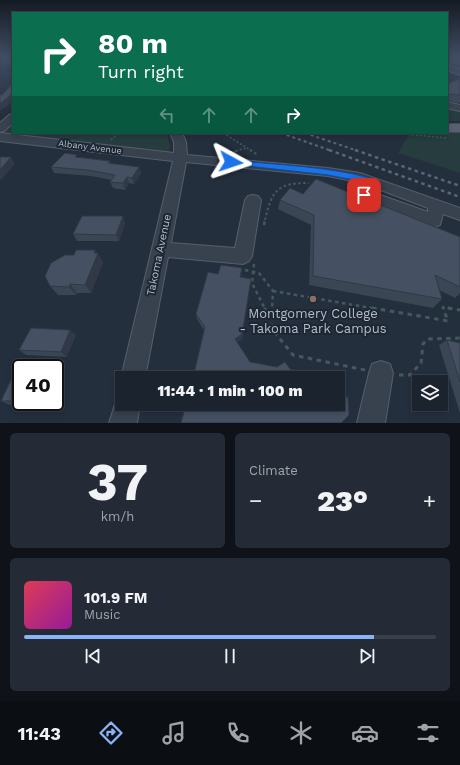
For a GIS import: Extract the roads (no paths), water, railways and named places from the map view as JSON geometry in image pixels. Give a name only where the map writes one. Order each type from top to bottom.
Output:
[{"type":"street","points":[[448,105],[460,108]]},
{"type":"street","points":[[0,129],[12,118]]},
{"type":"street","name":"Takoma Avenue","points":[[134,371],[180,158],[180,144],[176,134]]},
{"type":"street","name":"Albany Avenue","points":[[0,137],[180,158],[328,172],[367,180],[364,195],[434,221],[437,205],[460,214]]},
{"type":"street","points":[[160,249],[243,256],[253,200]]},
{"type":"street","points":[[371,423],[381,373]]},
{"type":"street","points":[[123,423],[126,411]]},
{"type":"railway","points":[[284,134],[332,151]]},
{"type":"railway","points":[[308,134],[358,151]]},
{"type":"railway","points":[[329,150],[460,197]]},
{"type":"railway","points":[[355,150],[460,186]]},
{"type":"place","name":"Montgomery College - Takoma Park Campus","points":[[313,299]]}]
